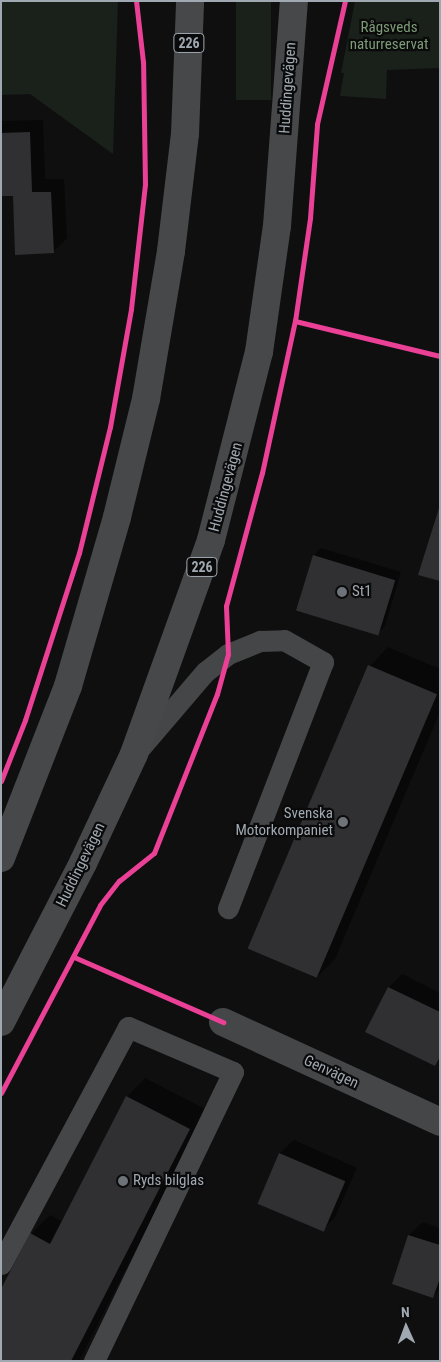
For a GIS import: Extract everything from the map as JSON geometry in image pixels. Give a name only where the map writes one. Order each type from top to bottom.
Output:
[{"type":"main road","name":"226","points":[[1,858],[68,686],[118,517],[146,399],[171,251],[185,134],[190,1]]},
{"type":"main road","name":"Huddingevägen","points":[[1,1022],[83,863],[134,754],[211,540],[259,352],[277,226],[294,1]]},
{"type":"street","name":"Genvägen","points":[[223,1022],[440,1122]]},
{"type":"lane","points":[[134,754],[205,672],[228,654],[260,641],[284,640],[323,662],[228,908]]},
{"type":"lane","points":[[1,1264],[128,1027],[233,1072],[94,1361]]},
{"type":"green space","points":[[1,1],[118,1],[113,154],[30,94],[1,95]]},
{"type":"green space","points":[[236,1],[271,1],[271,100],[236,100]]},
{"type":"green space","name":"Rågsveds naturreservat","points":[[355,1],[440,1],[440,68],[387,70],[386,99],[340,96],[344,73],[341,73]]},
{"type":"building","points":[[30,132],[32,192],[51,192],[54,253],[15,255],[13,196],[1,196],[1,133]]},
{"type":"building","points":[[440,505],[440,581],[418,575]]},
{"type":"building","points":[[313,555],[395,580],[378,636],[296,610]]},
{"type":"building","name":"Svenska Motorkompaniet","points":[[368,665],[437,694],[317,978],[248,949]]},
{"type":"building","points":[[388,987],[440,1012],[440,1057],[435,1066],[365,1032]]},
{"type":"building","name":"Ryds bilglas","points":[[126,1096],[190,1129],[71,1361],[1,1361],[1,1289],[30,1233],[50,1244]]},
{"type":"building","points":[[279,1153],[345,1181],[324,1232],[258,1204]]},
{"type":"building","points":[[408,1235],[440,1245],[440,1278],[433,1298],[392,1284]]},
{"type":"cycle path","points":[[1,781],[25,720],[79,553],[110,427],[131,309],[145,184],[143,62],[136,1]]},
{"type":"cycle path","points":[[1,1093],[100,905],[119,881],[154,853],[217,694],[228,654],[226,606],[262,473],[295,321],[310,218],[317,124],[345,1]]},
{"type":"cycle path","points":[[295,321],[440,356]]},
{"type":"cycle path","points":[[74,957],[223,1022]]},
{"type":"place","name":"St1","points":[[342,592]]},
{"type":"place","name":"Svenska Motorkompaniet","points":[[343,822]]},
{"type":"place","name":"Ryds bilglas","points":[[123,1181]]}]
